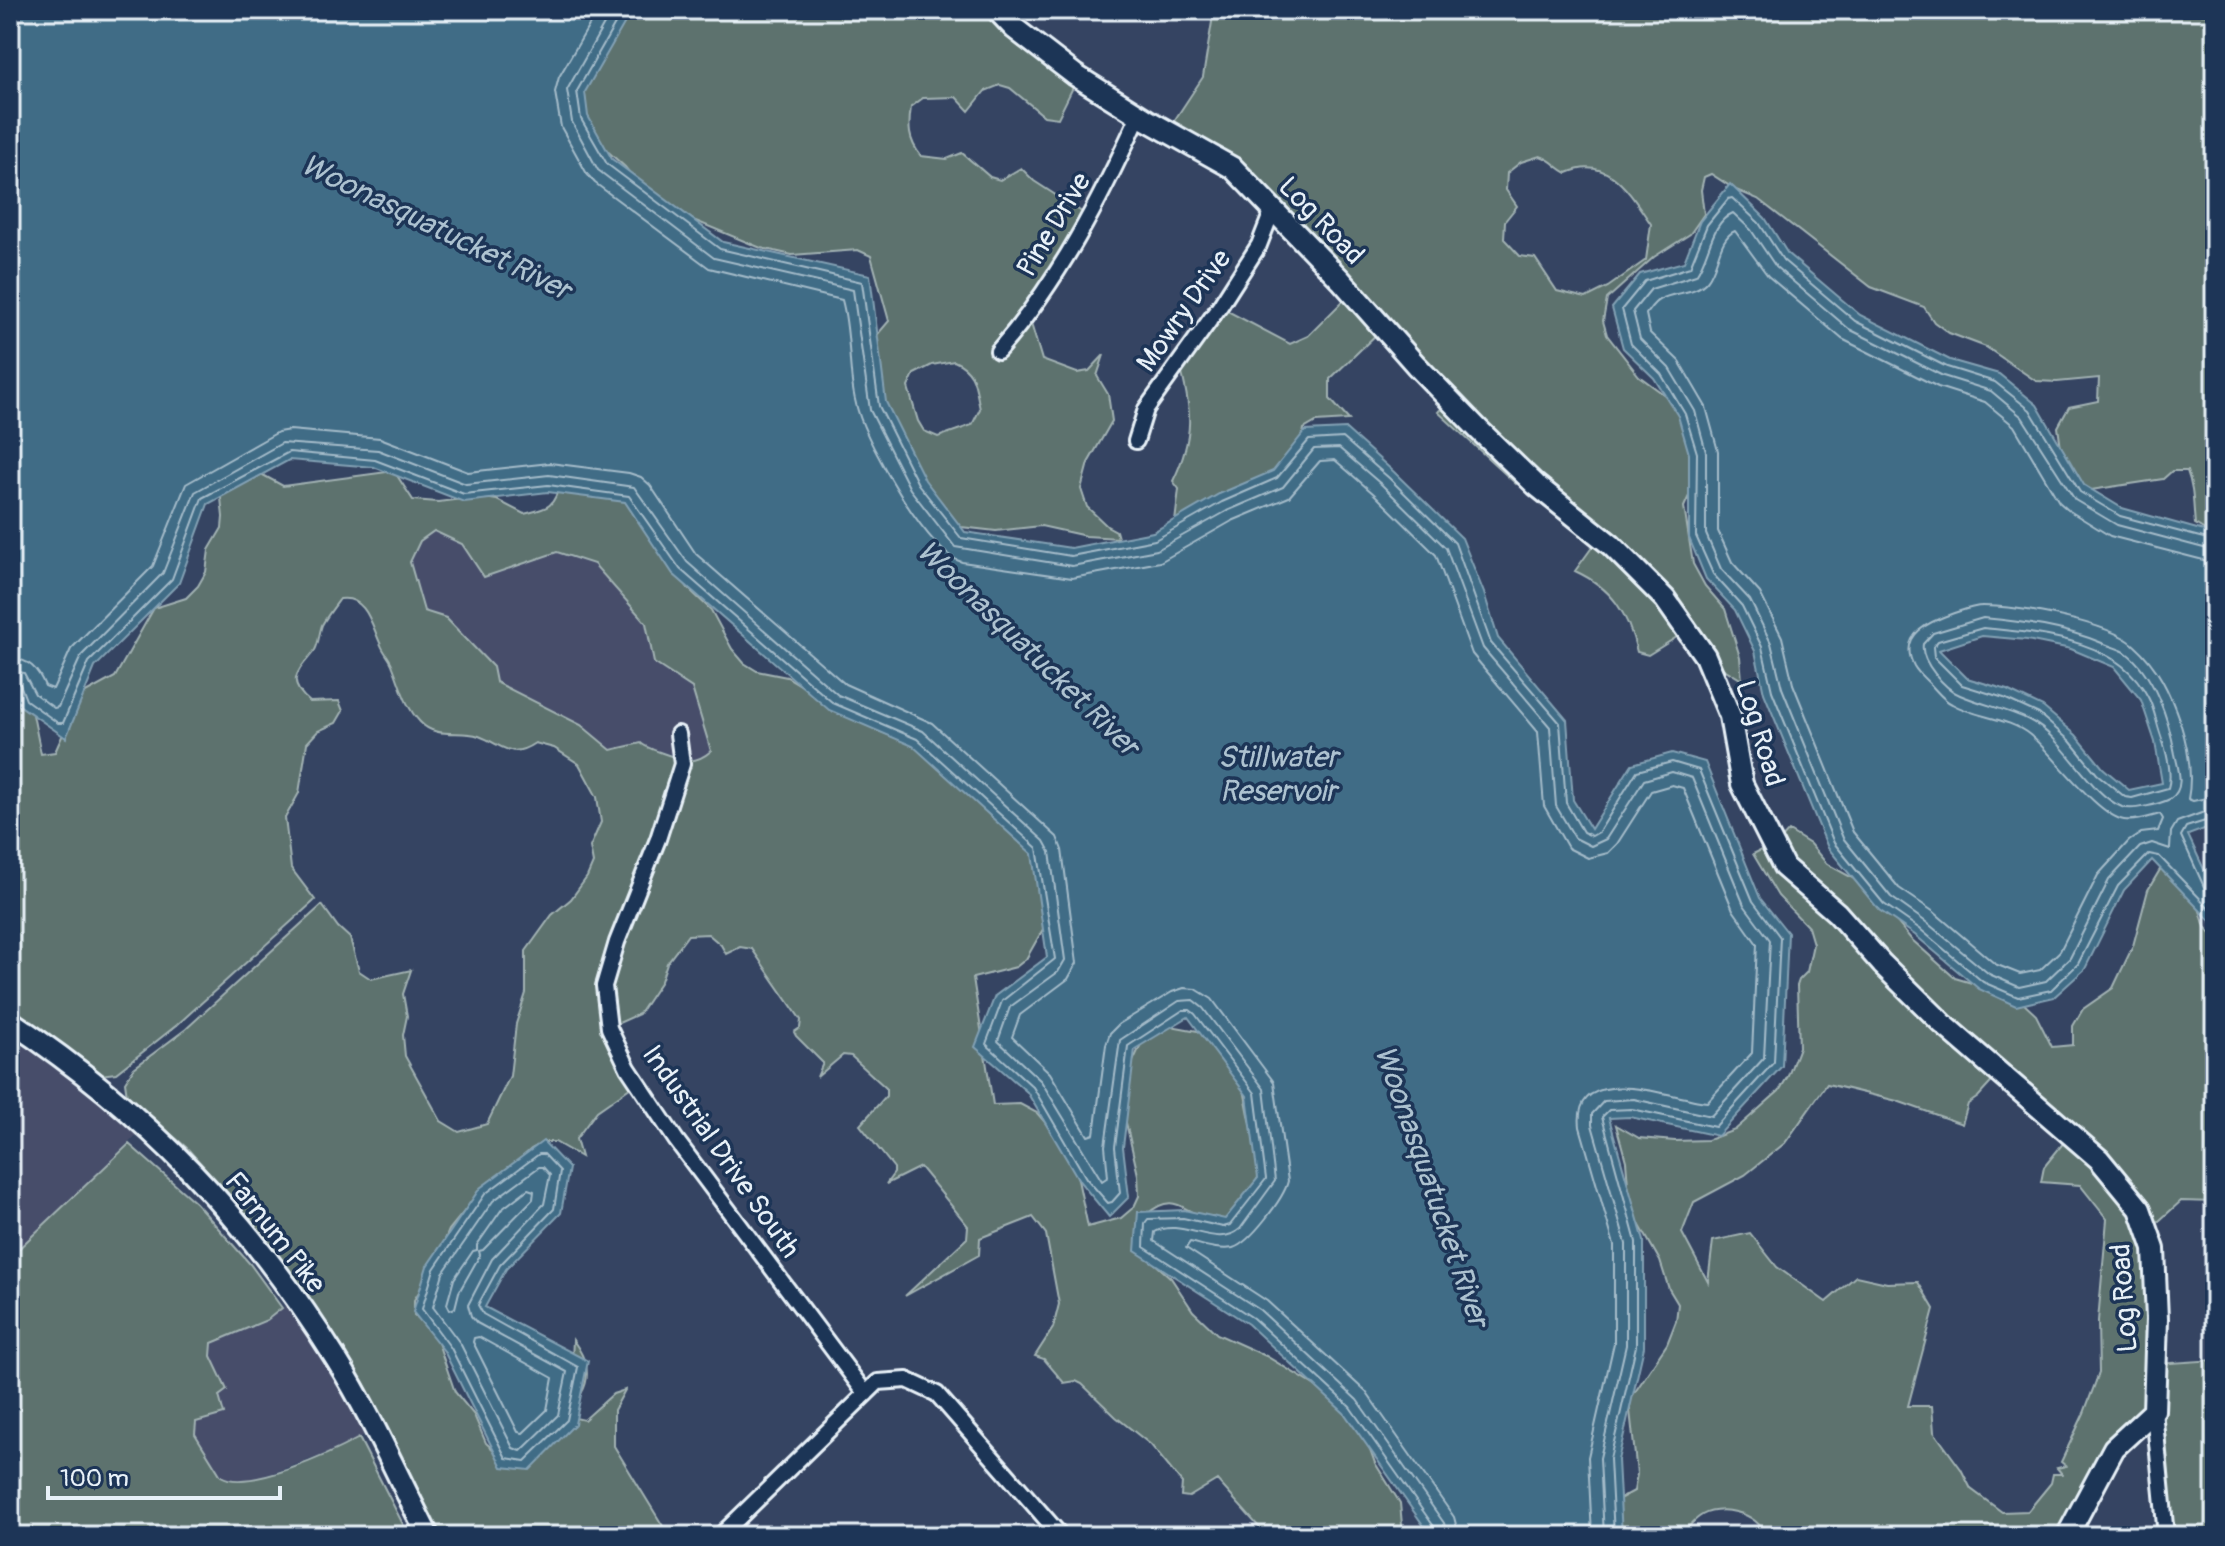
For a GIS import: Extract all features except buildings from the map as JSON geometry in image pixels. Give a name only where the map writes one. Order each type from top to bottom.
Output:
[{"type":"street","name":"Log Road","points":[[997,10],[1014,28],[1075,75],[1233,168],[1478,429],[1536,485],[1611,545],[1665,599],[1705,656],[1730,716],[1742,784],[1784,867],[1837,913],[1882,964],[1943,1024],[2099,1159],[2140,1209],[2154,1249],[2157,1319],[2154,1411],[2166,1536]]},
{"type":"street","name":"Pine Drive","points":[[998,351],[1069,255],[1114,171],[1139,115]]},
{"type":"street","name":"Mowry Drive","points":[[1136,441],[1146,409],[1220,306],[1259,245],[1273,209]]},
{"type":"street","name":"Industrial Drive South","points":[[678,734],[682,764],[604,986],[609,1028],[628,1068],[676,1140],[866,1394]]},
{"type":"street","name":"Farnum Pike","points":[[10,1021],[107,1091],[146,1124],[232,1214],[271,1264],[337,1361],[428,1536]]},
{"type":"street","points":[[720,1536],[878,1382],[907,1380],[937,1394],[1061,1536]]},
{"type":"street","points":[[2067,1536],[2114,1448],[2154,1411]]},
{"type":"shaded area","points":[[434,531],[463,544],[484,577],[557,551],[594,564],[646,623],[654,663],[692,688],[712,751],[703,758],[684,760],[645,748],[641,743],[611,750],[581,725],[496,682],[493,667],[447,618],[424,610],[410,561],[420,540]]},
{"type":"shaded area","points":[[22,1035],[144,1128],[10,1257],[10,1054]]},
{"type":"shaded area","points":[[292,1300],[372,1431],[334,1451],[255,1479],[228,1480],[221,1476],[195,1434],[196,1422],[224,1414],[219,1396],[227,1390],[211,1356],[212,1343],[267,1320]]},
{"type":"green space","points":[[622,10],[1003,10],[1080,73],[1058,118],[1044,116],[1010,88],[1000,85],[985,91],[969,111],[956,97],[923,98],[911,107],[910,133],[921,156],[947,159],[962,153],[990,177],[1000,180],[1021,168],[1034,181],[1091,218],[1029,317],[1042,360],[1077,373],[1089,371],[1104,355],[1097,376],[1108,394],[1112,421],[1088,463],[1081,489],[1087,507],[1116,531],[1118,538],[1086,536],[1041,526],[996,531],[961,527],[890,466],[877,335],[889,321],[871,256],[858,250],[792,255],[761,248],[664,208],[647,195],[625,167],[571,118]],"holes":[[[954,361],[962,365],[974,381],[980,409],[972,425],[938,437],[924,431],[908,387],[914,374],[932,365]]]},
{"type":"green space","points":[[1211,10],[2144,10],[2156,14],[2215,14],[2215,536],[2195,524],[2187,471],[2172,471],[2163,479],[2078,492],[2064,470],[2058,427],[2069,407],[2098,401],[2099,378],[2036,381],[1986,347],[1949,333],[1934,322],[1924,307],[1871,287],[1758,199],[1711,174],[1704,177],[1701,190],[1704,214],[1690,234],[1654,257],[1607,299],[1603,321],[1607,335],[1639,376],[1670,399],[1687,421],[1693,487],[1684,507],[1693,564],[1705,586],[1725,609],[1740,657],[1742,680],[1708,659],[1685,632],[1648,655],[1637,652],[1629,625],[1616,603],[1599,585],[1575,571],[1598,539],[1524,477],[1516,484],[1438,412],[1448,401],[1381,330],[1330,379],[1330,399],[1349,420],[1316,422],[1304,429],[1300,451],[1284,472],[1173,538],[1179,489],[1173,481],[1185,450],[1189,422],[1187,394],[1179,362],[1220,307],[1290,344],[1308,336],[1348,296],[1281,218],[1170,127],[1203,77],[1212,22]],"holes":[[[1544,157],[1567,173],[1582,169],[1606,173],[1626,190],[1651,224],[1646,260],[1608,287],[1586,298],[1557,291],[1535,258],[1520,256],[1504,239],[1505,221],[1517,206],[1506,190],[1507,173],[1521,162]]]},
{"type":"green space","points":[[252,469],[283,486],[394,471],[413,500],[438,502],[478,497],[497,500],[524,514],[549,506],[560,483],[649,503],[673,566],[688,588],[711,610],[732,649],[744,663],[757,671],[787,677],[866,715],[875,730],[965,762],[1063,894],[1026,959],[1016,967],[973,978],[993,1105],[1020,1104],[1037,1113],[1050,1128],[1077,1175],[1088,1227],[1121,1218],[1134,1207],[1139,1196],[1138,1175],[1119,1092],[1142,1042],[1171,1026],[1203,1032],[1241,1074],[1250,1120],[1267,1158],[1241,1215],[1216,1220],[1174,1204],[1157,1207],[1146,1215],[1142,1252],[1171,1278],[1193,1311],[1217,1334],[1266,1356],[1322,1390],[1363,1430],[1375,1463],[1400,1503],[1403,1536],[1267,1536],[1217,1480],[1189,1497],[1181,1496],[1182,1483],[1151,1445],[1082,1384],[1076,1381],[1064,1383],[1044,1359],[1035,1356],[1053,1328],[1059,1304],[1046,1234],[1033,1217],[980,1238],[979,1255],[905,1296],[967,1238],[968,1226],[920,1167],[886,1184],[894,1168],[860,1125],[886,1096],[886,1088],[851,1056],[843,1055],[817,1077],[823,1063],[796,1036],[794,1032],[800,1028],[801,1020],[752,949],[740,947],[726,954],[708,934],[688,935],[667,963],[661,981],[639,1014],[612,1026],[637,1083],[597,1111],[576,1139],[581,1157],[555,1142],[544,1142],[531,1149],[467,1208],[449,1230],[432,1271],[414,1300],[414,1315],[434,1331],[455,1392],[474,1415],[486,1443],[497,1453],[571,1380],[573,1340],[584,1359],[587,1373],[585,1387],[573,1407],[571,1417],[584,1420],[613,1394],[625,1390],[614,1410],[614,1446],[669,1536],[442,1536],[364,1383],[304,1290],[246,1214],[187,1148],[127,1096],[125,1082],[134,1068],[186,1029],[322,905],[350,938],[359,971],[371,979],[411,970],[403,994],[407,1016],[403,1035],[405,1056],[441,1121],[459,1132],[487,1124],[510,1076],[516,1024],[526,993],[526,951],[552,915],[571,899],[593,863],[590,847],[601,822],[597,797],[579,764],[554,748],[535,743],[513,751],[479,736],[434,731],[427,727],[407,703],[367,614],[357,602],[340,599],[322,625],[316,647],[300,669],[296,681],[297,687],[310,702],[339,701],[343,711],[336,723],[318,731],[307,743],[299,793],[285,818],[291,868],[315,900],[177,1025],[116,1073],[100,1075],[10,1017],[10,614],[41,754],[55,752],[80,696],[115,677],[154,608],[186,598],[198,586],[206,572],[209,550],[222,528],[220,488]],"holes":[[[434,531],[462,544],[484,577],[557,552],[594,564],[646,623],[654,663],[692,688],[711,751],[690,760],[662,753],[641,743],[611,750],[581,725],[496,682],[493,667],[446,618],[424,611],[410,562],[420,541]]]},
{"type":"green space","points":[[1789,831],[1810,844],[1827,864],[1867,886],[1911,939],[1955,978],[2009,994],[2022,1002],[2036,1015],[2052,1047],[2073,1045],[2073,1026],[2083,1009],[2113,988],[2133,946],[2148,890],[2161,868],[2193,888],[2205,927],[2215,938],[2215,1202],[2181,1201],[2148,1231],[2157,1364],[2215,1360],[2215,1536],[2165,1536],[2154,1418],[2111,1453],[2069,1536],[1765,1536],[1755,1521],[1747,1516],[1716,1511],[1699,1517],[1680,1536],[1610,1536],[1608,1505],[1634,1491],[1637,1474],[1629,1401],[1667,1344],[1676,1321],[1678,1304],[1669,1289],[1660,1261],[1630,1208],[1626,1161],[1616,1125],[1639,1138],[1708,1140],[1735,1130],[1779,1091],[1788,1076],[1799,1047],[1797,986],[1807,972],[1813,944],[1808,927],[1778,896],[1753,854],[1780,841]],"holes":[[[1998,1075],[2069,1136],[2044,1167],[2041,1182],[2080,1185],[2107,1219],[2098,1321],[2099,1373],[2061,1462],[2066,1466],[2057,1468],[2062,1474],[2053,1474],[2051,1483],[2028,1511],[2002,1512],[1971,1489],[1961,1469],[1934,1432],[1932,1406],[1908,1406],[1934,1309],[1918,1282],[1887,1283],[1856,1276],[1826,1302],[1777,1267],[1750,1233],[1713,1241],[1708,1282],[1682,1233],[1694,1202],[1745,1175],[1785,1143],[1827,1084],[1897,1101],[1962,1124],[1968,1104]]]},
{"type":"green space","points":[[129,1144],[196,1203],[250,1264],[282,1308],[267,1320],[212,1343],[211,1356],[227,1390],[219,1396],[224,1414],[196,1422],[195,1434],[221,1476],[233,1480],[269,1475],[311,1461],[359,1438],[409,1536],[10,1536],[10,1257]]},
{"type":"water","name":"Stillwater Reservoir","points":[[10,10],[632,10],[585,92],[588,116],[612,159],[723,242],[870,275],[886,402],[925,480],[965,532],[1071,548],[1153,532],[1219,494],[1273,471],[1305,431],[1346,429],[1462,538],[1498,638],[1567,720],[1573,800],[1591,829],[1632,764],[1672,753],[1705,762],[1760,898],[1788,933],[1782,1066],[1718,1136],[1630,1117],[1609,1118],[1644,1241],[1644,1347],[1618,1460],[1622,1536],[1431,1536],[1344,1413],[1248,1324],[1135,1251],[1138,1212],[1184,1210],[1225,1219],[1258,1178],[1247,1096],[1188,1017],[1135,1049],[1123,1147],[1129,1197],[1109,1217],[1080,1182],[1027,1092],[975,1047],[995,996],[1047,957],[1032,854],[913,746],[829,710],[673,574],[625,502],[548,492],[464,502],[374,467],[289,460],[208,504],[179,583],[95,667],[66,738],[19,705],[10,677]]},
{"type":"water","points":[[1730,184],[1765,218],[1788,254],[1860,315],[1950,360],[1999,374],[2037,405],[2084,485],[2122,508],[2215,534],[2215,825],[2188,835],[2215,893],[2215,926],[2152,860],[2124,890],[2085,969],[2054,997],[2016,1006],[1979,989],[1915,935],[1879,910],[1828,848],[1764,693],[1755,651],[1735,610],[1706,579],[1689,538],[1689,454],[1678,416],[1654,378],[1623,348],[1612,308],[1640,274],[1684,262],[1700,221]],"holes":[[[1982,636],[2027,640],[2071,649],[2114,667],[2141,700],[2155,742],[2162,783],[2129,790],[2103,768],[2076,735],[2043,707],[2007,690],[1967,678],[1939,650]]]},
{"type":"water","points":[[543,1141],[569,1168],[561,1213],[506,1269],[485,1307],[588,1361],[575,1424],[530,1470],[502,1467],[444,1351],[413,1312],[427,1266],[480,1188]]},
{"type":"water label","name":"Woonasquatucket River","points":[[436,227]]},
{"type":"water label","name":"Woonasquatucket River","points":[[1028,648]]},
{"type":"water label","name":"Woonasquatucket River","points":[[1432,1186]]}]
